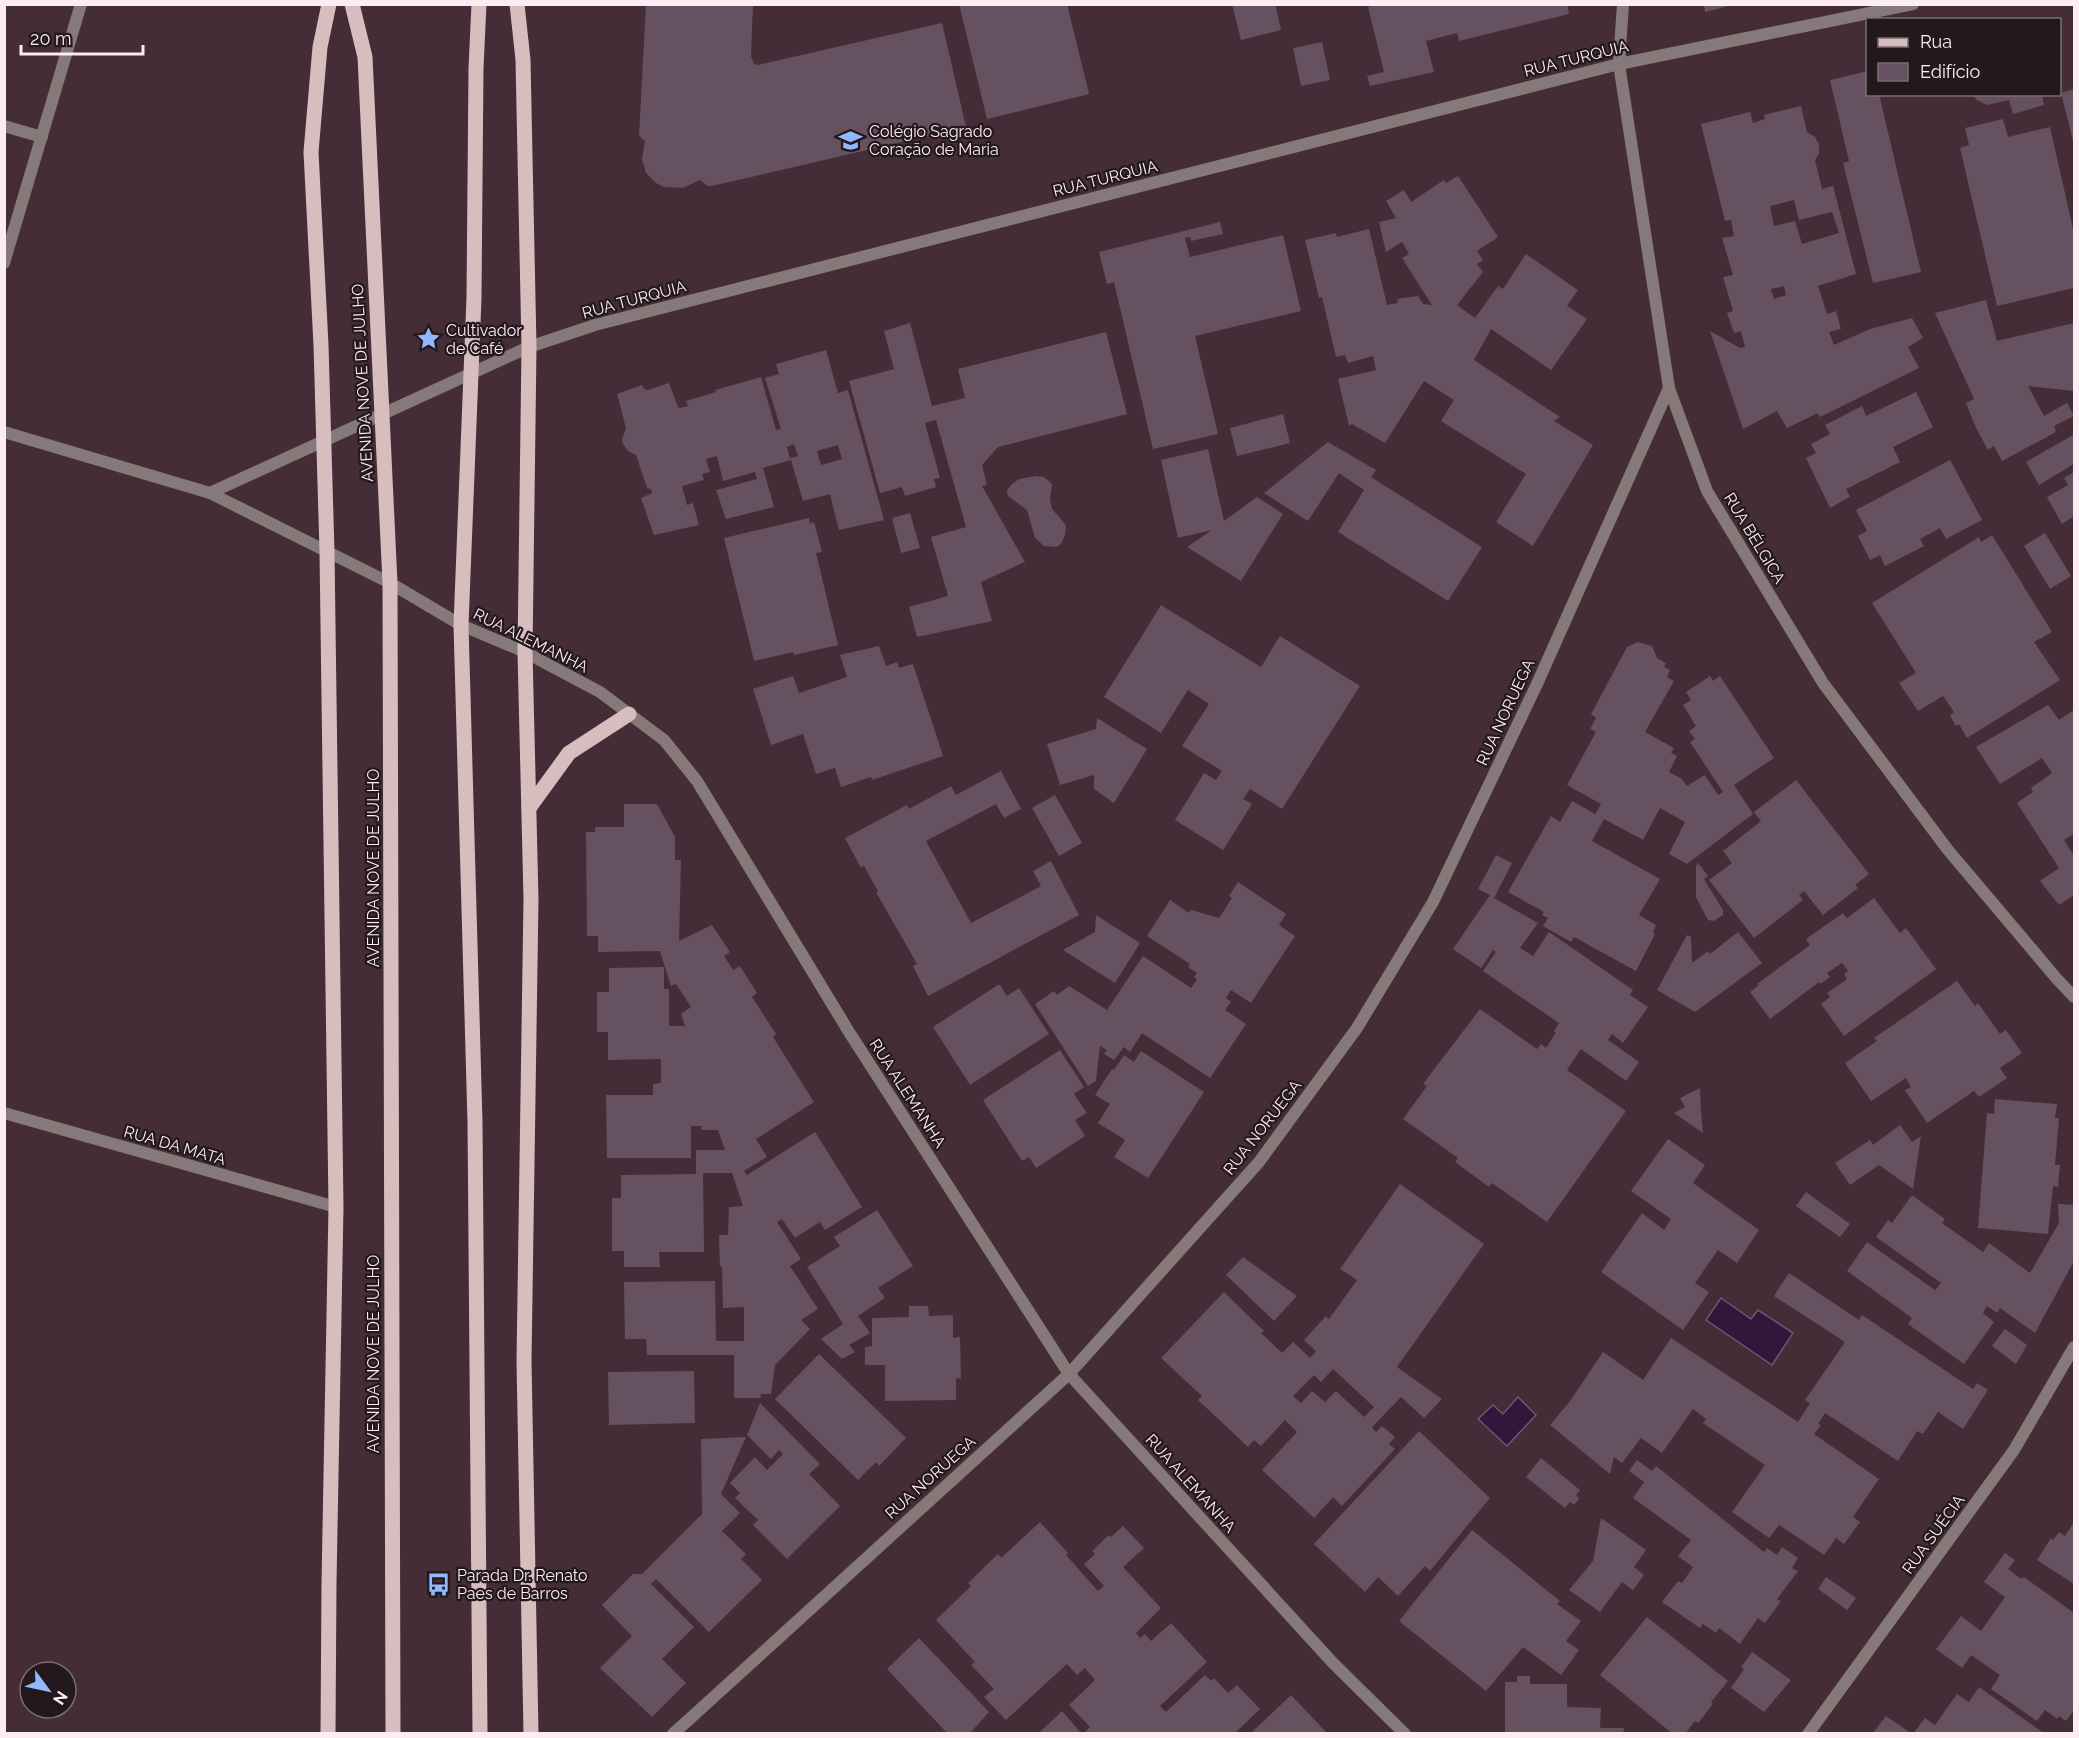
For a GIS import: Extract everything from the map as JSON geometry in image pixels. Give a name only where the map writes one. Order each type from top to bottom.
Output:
[{"type":"main road","points":[[328,1734],[336,1207],[327,552],[321,345],[311,152],[320,47],[329,4]]},
{"type":"main road","name":"AVENIDA NOVE DE JULHO","points":[[352,4],[365,57],[390,584],[393,1734]]},
{"type":"main road","points":[[479,4],[476,68],[474,298],[461,625],[475,1122],[480,1734]]},
{"type":"main road","points":[[518,4],[523,60],[529,347],[525,652],[531,899],[524,1361],[531,1734]]},
{"type":"main road","points":[[530,808],[569,753],[629,714]]},
{"type":"street","points":[[4,263],[81,4]]},
{"type":"street","name":"RUA BÉLGICA","points":[[1623,4],[1619,64],[1669,388],[1707,490],[1822,683],[1948,850],[2074,997]]},
{"type":"street","name":"RUA TURQUIA","points":[[210,493],[529,347],[595,325],[1619,64],[1913,4]]},
{"type":"street","points":[[4,126],[42,137]]},
{"type":"street","name":"RUA NORUEGA","points":[[673,1734],[1069,1374],[1259,1162],[1357,1028],[1432,902],[1537,684],[1669,388]]},
{"type":"street","name":"RUA ALEMANHA","points":[[4,432],[210,493],[390,584],[461,625],[525,652],[600,692],[664,740],[697,781],[849,1032],[1069,1374],[1333,1663],[1405,1734]]},
{"type":"street","name":"RUA DA MATA","points":[[4,1113],[336,1207]]},
{"type":"street","name":"RUA SUÉCIA","points":[[1808,1734],[2014,1450],[2074,1347]]},
{"type":"shaded area","points":[[1721,1298],[1751,1319],[1758,1310],[1793,1333],[1772,1365],[1706,1320]]},
{"type":"shaded area","points":[[1518,1397],[1536,1415],[1507,1446],[1478,1419],[1493,1405],[1503,1414]]},
{"type":"building","points":[[646,4],[753,4],[751,56],[754,64],[758,65],[942,23],[966,127],[712,186],[700,180],[683,188],[664,187],[646,173],[642,159],[645,141],[639,136]]},
{"type":"building","points":[[959,4],[1067,4],[1089,94],[987,119]]},
{"type":"building","points":[[1232,4],[1275,4],[1281,30],[1241,40]]},
{"type":"building","points":[[1378,4],[1567,4],[1569,14],[1459,41],[1457,33],[1426,41],[1434,72],[1370,86],[1367,76],[1384,72],[1368,7]]},
{"type":"building","points":[[1704,4],[1732,4],[1732,5],[1705,12]]},
{"type":"building","points":[[1322,42],[1330,80],[1301,86],[1293,48]]},
{"type":"building","points":[[1866,71],[1866,96],[1879,96],[1921,272],[1873,283],[1843,163],[1849,161],[1830,80]]},
{"type":"building","points":[[2074,89],[2074,145],[2061,93]]},
{"type":"building","points":[[1974,96],[2042,96],[2044,105],[2013,114],[2009,100],[1987,105]]},
{"type":"building","points":[[1801,106],[1807,132],[1815,137],[1819,144],[1819,154],[1815,160],[1822,189],[1833,186],[1856,274],[1818,286],[1827,314],[1836,311],[1841,329],[1829,332],[1834,345],[1870,329],[1912,318],[1923,338],[1908,347],[1919,368],[1820,417],[1818,413],[1787,428],[1777,411],[1743,429],[1710,331],[1740,348],[1745,347],[1741,331],[1734,333],[1727,313],[1733,311],[1723,277],[1733,275],[1722,238],[1734,236],[1731,220],[1725,221],[1701,124],[1750,112],[1753,123],[1765,119],[1764,115]],"holes":[[[1794,200],[1799,220],[1832,212],[1839,233],[1802,244],[1795,221],[1774,226],[1770,206]],[[1784,286],[1786,295],[1774,299],[1771,289]]]},
{"type":"building","points":[[2003,119],[2008,137],[2050,127],[2074,233],[2074,288],[1997,306],[1960,148],[1969,145],[1965,128]]},
{"type":"building","points":[[1458,176],[1498,237],[1477,251],[1483,260],[1477,264],[1483,272],[1457,305],[1475,318],[1498,286],[1503,289],[1526,254],[1578,290],[1567,306],[1587,319],[1551,370],[1491,329],[1474,360],[1560,417],[1554,421],[1593,445],[1533,546],[1496,522],[1526,474],[1441,421],[1454,400],[1424,381],[1385,443],[1352,424],[1349,426],[1338,379],[1376,370],[1373,356],[1348,363],[1345,355],[1336,357],[1322,297],[1319,298],[1305,240],[1336,233],[1337,237],[1369,229],[1387,305],[1398,303],[1397,299],[1418,296],[1423,304],[1432,305],[1402,258],[1409,254],[1402,242],[1386,252],[1379,222],[1396,218],[1386,201],[1404,190],[1411,202],[1444,180],[1446,183]]},
{"type":"building","points":[[1220,222],[1223,234],[1191,241],[1190,237],[1185,238],[1190,257],[1283,235],[1301,311],[1195,336],[1218,434],[1153,449],[1114,282],[1107,284],[1099,252]]},
{"type":"building","points":[[1986,300],[1997,341],[2074,323],[2074,391],[2028,386],[2044,416],[2067,403],[2074,416],[2054,426],[2056,432],[2002,461],[1994,446],[1988,450],[1976,428],[1966,403],[1974,399],[1935,313]]},
{"type":"building","points":[[910,323],[932,406],[965,398],[958,369],[1106,332],[1127,414],[998,447],[982,465],[987,485],[982,486],[1025,562],[981,582],[992,621],[917,637],[909,607],[948,596],[931,537],[966,527],[936,420],[925,423],[940,478],[934,479],[936,487],[905,496],[902,487],[880,493],[849,381],[894,369],[884,331]]},
{"type":"building","points":[[826,350],[838,393],[848,390],[884,520],[839,530],[830,494],[803,501],[791,460],[763,468],[774,507],[726,519],[716,490],[757,479],[755,472],[723,481],[717,456],[706,459],[710,472],[702,474],[704,480],[682,486],[687,505],[693,503],[699,525],[654,535],[641,498],[652,493],[651,489],[647,488],[636,455],[628,451],[623,444],[622,439],[626,428],[617,394],[642,385],[648,390],[669,383],[680,408],[688,406],[686,401],[761,377],[776,430],[781,429],[765,378],[779,374],[776,364]],"holes":[[[794,444],[798,456],[790,458],[787,447]],[[838,445],[842,459],[821,465],[817,451]]]},
{"type":"building","points":[[1916,392],[1933,427],[1893,447],[1900,462],[1846,489],[1850,497],[1830,508],[1806,458],[1816,453],[1811,444],[1830,434],[1825,425],[1862,406],[1866,416]]},
{"type":"building","points":[[1283,414],[1290,443],[1237,456],[1230,428]]},
{"type":"building","points":[[2073,435],[2074,464],[2039,485],[2026,462]]},
{"type":"building","points":[[1328,442],[1376,470],[1371,477],[1482,547],[1448,601],[1338,532],[1364,490],[1339,473],[1308,521],[1264,493]]},
{"type":"building","points":[[1208,449],[1224,521],[1257,497],[1283,514],[1241,581],[1187,547],[1212,530],[1178,538],[1161,460]]},
{"type":"building","points":[[1950,460],[1982,520],[1946,539],[1940,528],[1920,539],[1924,546],[1885,566],[1880,555],[1870,560],[1858,536],[1867,531],[1856,510]]},
{"type":"building","points":[[2074,472],[2074,516],[2062,524],[2047,497],[2068,485],[2064,478]]},
{"type":"building","points":[[1044,477],[1052,484],[1050,499],[1052,509],[1066,525],[1061,544],[1056,547],[1044,546],[1035,538],[1027,510],[1008,496],[1007,490],[1019,479]]},
{"type":"building","points":[[910,513],[920,548],[901,553],[892,518]]},
{"type":"building","points":[[809,518],[810,524],[814,522],[822,552],[816,553],[838,645],[754,661],[724,538]]},
{"type":"building","points":[[2045,533],[2071,576],[2050,589],[2024,546]]},
{"type":"building","points":[[1992,535],[2052,632],[2034,642],[2060,680],[1967,738],[1959,724],[1956,726],[1950,716],[1954,712],[1943,696],[1918,711],[1899,683],[1916,673],[1872,603],[1979,537],[1981,542]]},
{"type":"building","points":[[1161,605],[1261,667],[1280,636],[1360,686],[1282,809],[1250,789],[1243,799],[1252,804],[1223,850],[1175,820],[1204,773],[1216,780],[1222,771],[1182,746],[1209,704],[1188,690],[1161,733],[1104,697]]},
{"type":"building","points":[[1638,642],[1652,646],[1657,658],[1666,663],[1664,667],[1670,670],[1667,677],[1674,681],[1645,732],[1674,748],[1671,753],[1677,756],[1669,772],[1682,779],[1687,786],[1705,775],[1718,795],[1723,792],[1690,742],[1695,739],[1689,731],[1696,726],[1683,705],[1691,700],[1686,692],[1710,676],[1713,681],[1720,676],[1774,758],[1734,785],[1753,814],[1687,864],[1669,854],[1685,822],[1660,808],[1643,840],[1604,819],[1592,841],[1660,879],[1639,915],[1656,925],[1653,932],[1655,934],[1636,971],[1574,937],[1571,942],[1543,926],[1548,918],[1542,915],[1544,912],[1508,892],[1551,816],[1560,822],[1572,801],[1595,814],[1601,804],[1567,785],[1596,732],[1590,729],[1596,718],[1591,714],[1627,647]]},
{"type":"building","points":[[879,646],[886,666],[897,662],[899,668],[913,664],[943,756],[872,780],[871,777],[841,787],[835,768],[816,774],[803,734],[771,745],[753,689],[793,676],[799,693],[847,677],[840,655]]},
{"type":"building","points":[[2048,705],[2059,720],[2074,710],[2074,834],[2064,840],[2074,856],[2074,895],[2059,905],[2040,881],[2059,868],[2017,803],[2033,792],[2031,788],[2052,773],[2042,758],[2000,784],[1976,747]]},
{"type":"building","points":[[1097,718],[1147,749],[1114,803],[1094,789],[1094,775],[1060,785],[1047,744],[1096,729]]},
{"type":"building","points":[[1001,771],[1021,809],[1004,818],[996,804],[926,841],[971,923],[1041,886],[1033,871],[1051,861],[1079,915],[928,996],[913,966],[917,964],[876,892],[878,891],[864,866],[861,868],[845,838],[907,805],[909,809],[951,786],[956,795]]},
{"type":"building","points":[[1796,780],[1869,874],[1855,885],[1858,888],[1823,915],[1804,891],[1799,895],[1803,900],[1754,938],[1709,880],[1732,863],[1723,851],[1761,821],[1754,812]]},
{"type":"building","points":[[1055,795],[1082,843],[1059,856],[1032,808]]},
{"type":"building","points":[[624,804],[657,804],[675,837],[675,860],[681,860],[679,941],[712,925],[730,952],[724,956],[733,970],[740,966],[757,993],[752,997],[776,1034],[773,1037],[814,1102],[756,1139],[767,1157],[744,1171],[747,1175],[815,1132],[862,1207],[825,1230],[820,1222],[795,1238],[782,1219],[777,1222],[801,1259],[790,1266],[818,1309],[801,1320],[810,1329],[775,1365],[771,1394],[761,1394],[760,1398],[734,1398],[734,1355],[647,1355],[646,1339],[625,1339],[624,1282],[715,1281],[716,1341],[744,1341],[744,1307],[723,1308],[719,1235],[728,1235],[729,1207],[743,1206],[732,1173],[703,1173],[704,1252],[659,1252],[660,1267],[624,1267],[624,1251],[612,1251],[612,1198],[621,1198],[621,1175],[696,1174],[696,1150],[725,1150],[718,1130],[701,1130],[702,1126],[691,1126],[691,1158],[607,1158],[606,1095],[653,1095],[653,1084],[661,1083],[661,1059],[608,1060],[608,1032],[597,1032],[597,992],[609,992],[609,968],[664,967],[664,989],[669,989],[669,1026],[685,1026],[681,1014],[691,1007],[676,984],[671,986],[660,951],[598,952],[598,936],[587,936],[586,832],[595,832],[595,827],[624,827]]},
{"type":"building","points":[[1496,855],[1512,863],[1494,898],[1538,923],[1520,948],[1533,956],[1549,932],[1633,990],[1630,995],[1648,1007],[1623,1043],[1612,1034],[1608,1040],[1639,1062],[1626,1081],[1581,1049],[1567,1070],[1626,1111],[1547,1222],[1492,1183],[1489,1187],[1455,1162],[1458,1158],[1403,1119],[1427,1086],[1423,1084],[1480,1009],[1537,1049],[1541,1044],[1546,1048],[1556,1032],[1554,1031],[1559,1023],[1483,971],[1496,952],[1493,950],[1481,968],[1453,949],[1490,895],[1478,889]]},
{"type":"building","points":[[1698,863],[1708,876],[1704,879],[1723,910],[1723,915],[1714,921],[1708,920],[1696,897],[1696,866]]},
{"type":"building","points":[[1238,882],[1286,914],[1279,925],[1295,936],[1251,1003],[1231,990],[1226,998],[1231,1002],[1225,1010],[1246,1024],[1210,1078],[1142,1033],[1130,1052],[1124,1047],[1114,1060],[1104,1054],[1107,1050],[1100,1046],[1096,1081],[1088,1086],[1035,1004],[1054,991],[1057,995],[1069,986],[1107,1010],[1143,956],[1191,988],[1197,979],[1194,977],[1197,973],[1188,967],[1190,964],[1147,936],[1170,900],[1189,913],[1191,910],[1219,918],[1232,898],[1229,896]]},
{"type":"building","points":[[1874,898],[1900,933],[1906,928],[1936,969],[1844,1036],[1821,1004],[1830,997],[1827,993],[1847,979],[1844,974],[1848,971],[1842,963],[1827,973],[1830,977],[1820,984],[1819,982],[1770,1019],[1750,992],[1759,985],[1757,984],[1810,945],[1806,939],[1843,913],[1847,918]]},
{"type":"building","points":[[1096,915],[1140,943],[1115,983],[1063,950],[1095,932]]},
{"type":"building","points":[[1738,932],[1762,963],[1695,1012],[1657,990],[1687,935],[1691,937],[1692,963],[1708,951],[1710,954]]},
{"type":"building","points":[[1957,981],[1975,1006],[1978,1003],[2000,1034],[2006,1030],[2022,1053],[2000,1068],[2007,1078],[1979,1097],[1974,1091],[1927,1123],[1905,1090],[1911,1087],[1906,1078],[1871,1101],[1845,1063],[1877,1041],[1874,1038]]},
{"type":"building","points":[[998,985],[1007,996],[1019,988],[1049,1034],[970,1085],[933,1027]]},
{"type":"building","points":[[1060,1050],[1084,1087],[1074,1094],[1087,1113],[1075,1120],[1085,1136],[1036,1168],[1029,1157],[1022,1161],[983,1100]]},
{"type":"building","points":[[1141,1051],[1204,1092],[1148,1178],[1114,1157],[1125,1140],[1098,1123],[1110,1104],[1095,1095],[1124,1055],[1134,1062]]},
{"type":"building","points":[[1700,1088],[1703,1133],[1674,1113],[1685,1107],[1680,1098]]},
{"type":"building","points":[[1995,1099],[2057,1104],[2055,1118],[2059,1118],[2055,1165],[2060,1165],[2058,1187],[2053,1186],[2048,1234],[1978,1228],[1987,1113],[1994,1114]]},
{"type":"building","points":[[1900,1125],[1912,1142],[1921,1136],[1913,1189],[1879,1165],[1850,1185],[1835,1163],[1870,1140],[1873,1145]]},
{"type":"building","points":[[1668,1139],[1705,1165],[1693,1183],[1759,1230],[1737,1263],[1718,1250],[1695,1283],[1709,1292],[1683,1330],[1601,1272],[1642,1213],[1664,1230],[1671,1219],[1631,1191]]},
{"type":"building","points":[[1400,1184],[1484,1244],[1397,1367],[1442,1399],[1424,1418],[1401,1397],[1372,1427],[1376,1432],[1382,1426],[1395,1437],[1389,1444],[1395,1449],[1342,1506],[1333,1497],[1314,1518],[1262,1470],[1297,1432],[1285,1420],[1261,1446],[1254,1440],[1248,1447],[1198,1400],[1202,1396],[1161,1358],[1224,1292],[1264,1331],[1261,1333],[1282,1353],[1293,1342],[1310,1358],[1316,1351],[1304,1340],[1326,1316],[1329,1319],[1357,1280],[1340,1269]],"holes":[[[1333,1369],[1374,1407],[1364,1417],[1336,1391],[1325,1402],[1312,1391],[1301,1403],[1293,1396],[1314,1375],[1321,1382]]]},
{"type":"building","points":[[1806,1192],[1850,1224],[1840,1237],[1796,1206]]},
{"type":"building","points":[[1912,1195],[1945,1219],[1942,1223],[1983,1252],[1989,1243],[2030,1273],[2059,1223],[2058,1204],[2074,1205],[2074,1261],[2035,1333],[2000,1308],[1997,1313],[1987,1306],[1983,1313],[1994,1322],[1964,1364],[1908,1324],[1912,1318],[1847,1271],[1867,1242],[1935,1290],[1941,1283],[1876,1237],[1888,1220],[1892,1223]]},
{"type":"building","points":[[877,1210],[913,1266],[878,1288],[885,1298],[858,1316],[870,1333],[849,1345],[855,1352],[842,1359],[821,1339],[843,1324],[807,1267],[840,1246],[834,1237]]},
{"type":"building","points":[[1243,1257],[1297,1296],[1274,1321],[1226,1275]]},
{"type":"building","points":[[1789,1273],[1859,1320],[1862,1315],[1973,1389],[1977,1383],[1988,1390],[1963,1429],[1938,1412],[1923,1434],[1917,1431],[1898,1461],[1825,1413],[1818,1424],[1821,1425],[1814,1434],[1879,1479],[1853,1517],[1860,1522],[1844,1544],[1836,1538],[1824,1555],[1779,1525],[1769,1538],[1732,1512],[1765,1465],[1703,1423],[1706,1419],[1693,1409],[1662,1453],[1641,1438],[1622,1463],[1614,1457],[1610,1474],[1550,1425],[1570,1401],[1603,1352],[1643,1380],[1671,1338],[1798,1422],[1810,1403],[1805,1400],[1845,1342],[1774,1296]]},
{"type":"building","points":[[909,1306],[928,1306],[929,1316],[953,1315],[953,1338],[960,1337],[961,1379],[956,1378],[956,1400],[885,1401],[885,1365],[865,1365],[865,1347],[872,1346],[872,1318],[909,1317]]},
{"type":"building","points":[[2005,1329],[2027,1345],[2016,1364],[1992,1346]]},
{"type":"building","points":[[819,1354],[906,1438],[879,1466],[876,1462],[858,1480],[775,1399]]},
{"type":"building","points":[[694,1371],[695,1423],[609,1425],[608,1372]]},
{"type":"building","points":[[760,1403],[820,1464],[809,1474],[840,1506],[787,1559],[753,1525],[758,1520],[735,1498],[740,1493],[730,1483],[755,1457],[767,1470],[783,1454],[779,1450],[771,1459],[747,1435]]},
{"type":"building","points":[[1419,1431],[1490,1498],[1430,1571],[1425,1566],[1398,1596],[1378,1577],[1365,1592],[1314,1544]]},
{"type":"building","points":[[746,1437],[721,1494],[740,1513],[722,1531],[746,1554],[741,1559],[762,1580],[709,1632],[656,1579],[651,1584],[694,1627],[662,1659],[686,1683],[652,1717],[600,1668],[632,1636],[602,1605],[633,1574],[642,1574],[702,1514],[701,1439]]},
{"type":"building","points":[[1541,1458],[1580,1490],[1576,1495],[1579,1499],[1574,1505],[1570,1502],[1565,1508],[1526,1477]]},
{"type":"building","points":[[1637,1460],[1652,1471],[1656,1466],[1764,1552],[1767,1548],[1777,1555],[1782,1547],[1798,1558],[1792,1568],[1798,1571],[1777,1599],[1781,1601],[1765,1623],[1758,1618],[1740,1644],[1719,1628],[1716,1633],[1703,1624],[1700,1628],[1662,1602],[1678,1581],[1682,1583],[1693,1567],[1678,1556],[1691,1540],[1633,1498],[1644,1482],[1629,1471]]},
{"type":"building","points":[[1601,1518],[1646,1550],[1634,1567],[1644,1575],[1633,1590],[1622,1582],[1600,1612],[1569,1590],[1593,1561]]},
{"type":"building","points":[[1040,1522],[1098,1591],[1104,1586],[1084,1564],[1095,1554],[1092,1551],[1109,1535],[1111,1537],[1123,1526],[1144,1548],[1123,1567],[1161,1608],[1136,1633],[1140,1638],[1145,1634],[1151,1641],[1171,1623],[1207,1662],[1160,1706],[1166,1712],[1205,1675],[1211,1681],[1214,1678],[1228,1693],[1237,1685],[1260,1709],[1234,1734],[1083,1734],[1090,1727],[1069,1705],[1095,1680],[1085,1668],[1077,1675],[1067,1664],[1006,1720],[984,1697],[994,1689],[971,1665],[975,1662],[936,1620],[971,1586],[968,1583],[998,1554],[1001,1558]]},
{"type":"building","points":[[2074,1522],[2074,1584],[2037,1560],[2051,1538],[2053,1540],[2059,1532],[2065,1536]]},
{"type":"building","points":[[1472,1530],[1560,1601],[1557,1604],[1581,1621],[1566,1641],[1579,1650],[1561,1675],[1523,1647],[1486,1691],[1399,1621]]},
{"type":"building","points":[[2005,1553],[2015,1560],[2008,1569],[2021,1579],[2024,1577],[2074,1613],[2074,1710],[2066,1721],[2059,1716],[2057,1719],[2045,1710],[2037,1721],[1991,1689],[2000,1675],[1971,1655],[1962,1668],[1936,1649],[1961,1616],[1981,1631],[2005,1597],[1984,1582]]},
{"type":"building","points":[[1826,1577],[1856,1598],[1847,1610],[1818,1589]]},
{"type":"building","points":[[1647,1617],[1728,1681],[1698,1723],[1695,1721],[1685,1734],[1673,1734],[1600,1675]]},
{"type":"building","points":[[919,1638],[989,1712],[969,1734],[948,1734],[887,1669]]},
{"type":"building","points":[[1752,1652],[1791,1680],[1764,1712],[1731,1688],[1744,1669],[1741,1667]]},
{"type":"building","points":[[1517,1676],[1530,1676],[1530,1684],[1567,1684],[1567,1707],[1601,1708],[1600,1728],[1624,1728],[1623,1734],[1505,1734],[1505,1682],[1517,1682]]},
{"type":"building","points":[[1979,1687],[2045,1734],[1913,1734],[1925,1718],[1935,1725],[1957,1694],[1969,1702]]},
{"type":"building","points":[[1291,1695],[1328,1734],[1250,1734]]},
{"type":"building","points":[[1062,1711],[1082,1734],[1038,1734]]},
{"type":"building","points":[[1886,1716],[1912,1734],[1872,1734]]},
{"type":"place","name":"Colégio Sagrado Coração de Maria","points":[[851,140]]},
{"type":"place","name":"Cultivador de Café","points":[[428,339]]},
{"type":"place","name":"Parada Dr. Renato Paes de Barros","points":[[439,1584]]}]
